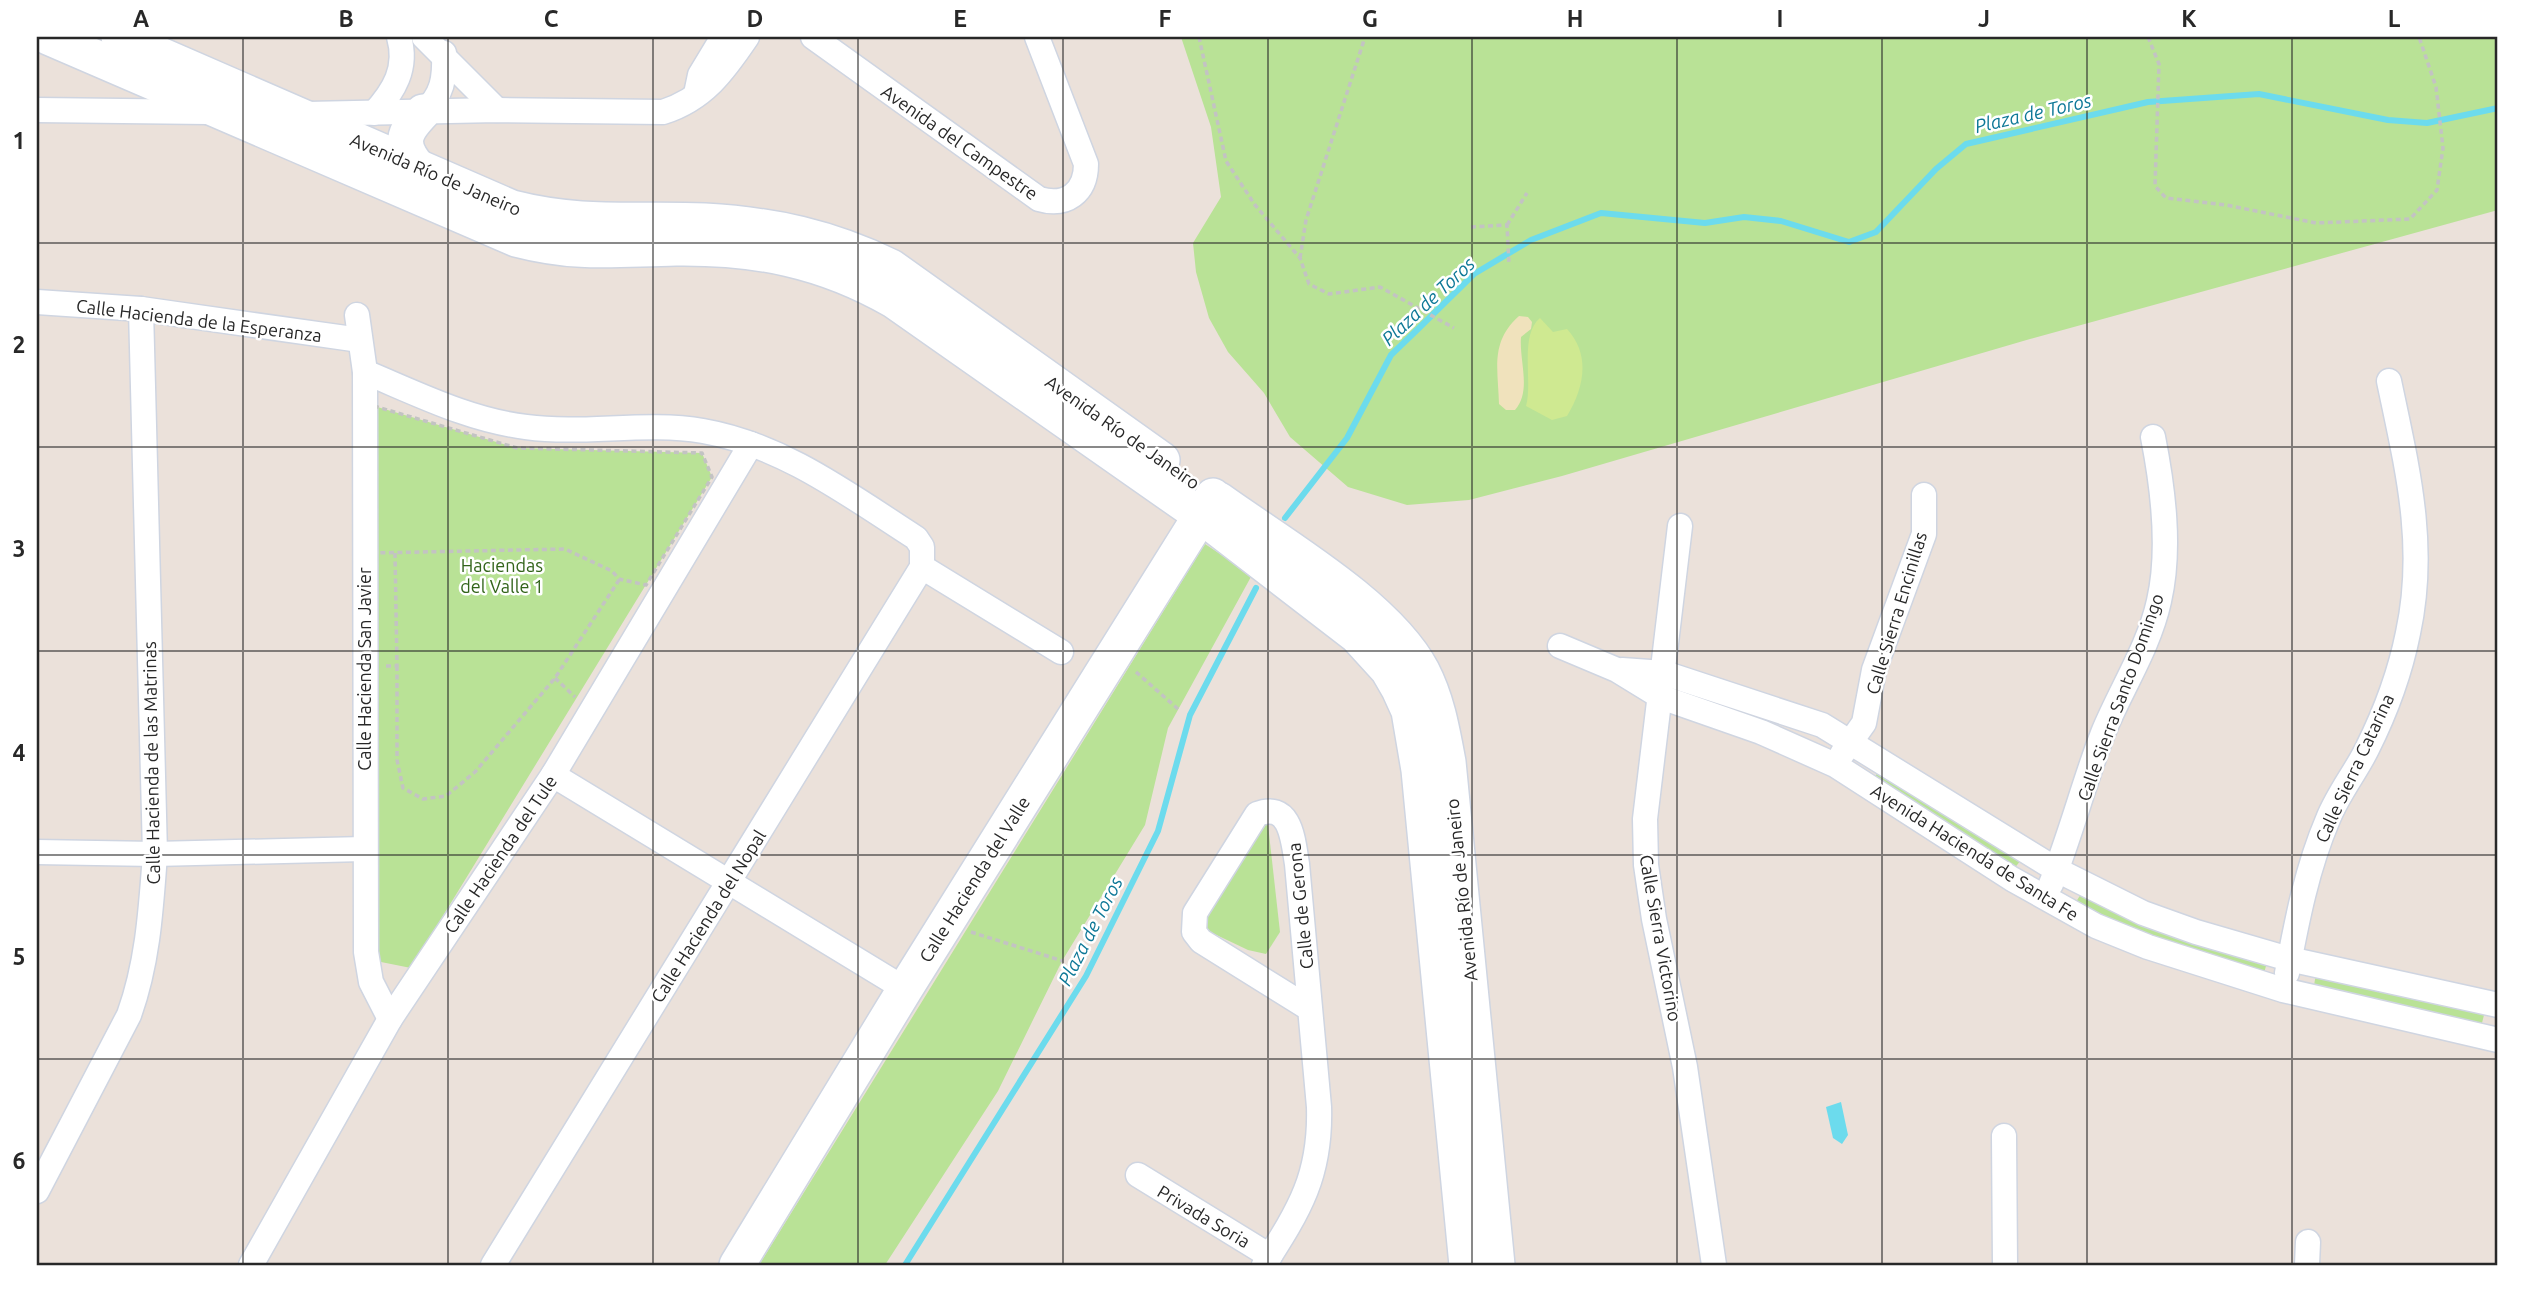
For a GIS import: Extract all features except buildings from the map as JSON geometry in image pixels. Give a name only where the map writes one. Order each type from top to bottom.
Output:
[{"type":"main road","name":"Avenida Río de Janeiro","points":[[48,37],[475,223],[529,243],[584,252],[678,248],[771,254],[834,271],[893,300],[1379,617],[1407,647],[1437,705],[1448,762],[1497,1265]]},
{"type":"main road","points":[[119,37],[296,115]]},
{"type":"main road","points":[[419,169],[406,153],[405,142],[410,127],[423,111]]},
{"type":"main road","name":"Avenida Río de Janeiro","points":[[296,115],[512,208],[547,217],[604,222],[704,221],[762,227],[817,236],[848,246],[891,267],[1207,505],[1371,649],[1388,670],[1409,711],[1419,770],[1467,1265]]},
{"type":"main road","name":"Calle Hacienda del Valle","points":[[737,1265],[905,989],[1207,505]]},
{"type":"street","name":"Avenida Río de Janeiro","points":[[374,113],[393,91],[398,79],[402,57],[399,37]]},
{"type":"street","points":[[424,37],[444,53],[497,110]]},
{"type":"street","points":[[696,94],[700,75],[723,37]]},
{"type":"street","name":"Avenida Río de Janeiro","points":[[296,115],[497,110],[663,112],[685,104],[696,94],[709,88],[747,37]]},
{"type":"street","name":"Avenida del Campestre","points":[[813,37],[1039,199],[1052,203],[1068,200],[1081,190],[1086,176],[1086,164],[1037,37]]},
{"type":"street","points":[[423,111],[432,104],[440,91],[445,73],[444,53]]},
{"type":"street","points":[[37,110],[296,115]]},
{"type":"street","name":"Calle Hacienda de la Esperanza","points":[[37,302],[141,309],[360,340]]},
{"type":"street","name":"Calle Hacienda de las Matrinas","points":[[37,1191],[113,1049],[139,986],[150,930],[155,854],[141,309]]},
{"type":"street","name":"Calle Hacienda San Javier","points":[[357,315],[365,372],[364,849],[367,966],[371,982],[390,1019]]},
{"type":"street","points":[[365,372],[460,411],[496,422],[529,427],[702,431],[751,444],[793,461],[916,538],[922,547],[922,567],[1061,652]]},
{"type":"street","name":"Calle Sierra Catarina","points":[[2283,990],[2314,852],[2329,815],[2368,748],[2390,694],[2408,633],[2416,572],[2417,523],[2389,381]]},
{"type":"street","name":"Calle Sierra Santo Domingo","points":[[2045,899],[2103,734],[2142,648],[2159,601],[2164,559],[2162,503],[2152,437]]},
{"type":"street","name":"Calle Hacienda del Tule","points":[[251,1265],[390,1019],[553,775],[751,444]]},
{"type":"street","name":"Calle Sierra Encinillas","points":[[1836,765],[1864,723],[1874,670],[1924,534],[1924,495]]},
{"type":"street","name":"Calle Sierra Victorino","points":[[1680,526],[1645,819],[1646,865],[1685,1067],[1714,1265]]},
{"type":"street","name":"Calle Hacienda del Nopal","points":[[494,1265],[922,567]]},
{"type":"street","points":[[1560,646],[1617,670],[1663,685]]},
{"type":"street","name":"Avenida Hacienda de Santa Fe","points":[[1663,685],[1822,725],[1852,741],[2057,870],[2143,913],[2196,932],[2289,959],[2498,1005]]},
{"type":"street","name":"Avenida Hacienda de Santa Fe","points":[[1663,685],[1836,765],[2045,899],[2148,947],[2283,990],[2498,1040]]},
{"type":"street","points":[[553,775],[905,989]]},
{"type":"street","name":"Calle de Gerona","points":[[1267,1261],[1312,1181],[1318,1156],[1319,1107],[1310,1009],[1292,831],[1287,820],[1279,814],[1266,811],[1257,814],[1195,913],[1194,932],[1201,941],[1310,1009]]},
{"type":"street","points":[[37,852],[155,854],[364,849]]},
{"type":"street","points":[[2004,1136],[2006,1265]]},
{"type":"street","name":"Privada Soria","points":[[1138,1175],[1267,1261]]},
{"type":"path","points":[[1199,37],[1226,161],[1255,205],[1300,258],[1309,284],[1329,294],[1380,287],[1454,328]]},
{"type":"path","points":[[1300,258],[1306,220],[1365,37]]},
{"type":"path","points":[[2148,37],[2159,64],[2155,186],[2166,198],[2227,205],[2316,223],[2410,219],[2437,190],[2443,148],[2436,87],[2418,37]]},
{"type":"path","points":[[1509,265],[1507,225],[1527,193]]},
{"type":"path","points":[[1471,227],[1507,225]]},
{"type":"path","points":[[374,405],[517,448],[702,453],[712,477],[646,585],[619,579],[612,571],[565,549],[374,553],[374,405]]},
{"type":"path","points":[[397,666],[397,760],[403,788],[423,799],[446,796],[475,772],[555,678],[619,579]]},
{"type":"path","points":[[1130,666],[1178,709]]},
{"type":"path","points":[[966,931],[1062,961]]},
{"type":"green space","points":[[1181,37],[2498,37],[2498,210],[2030,339],[1562,476],[1469,500],[1407,505],[1348,487],[1290,437],[1264,393],[1228,352],[1209,318],[1196,272],[1193,243],[1221,197],[1211,127]]},
{"type":"green space","points":[[1540,318],[1553,332],[1567,329],[1575,339],[1582,361],[1581,383],[1573,405],[1567,416],[1552,420],[1526,406],[1528,347],[1534,326]]},
{"type":"green space","name":"Haciendas del Valle 1","points":[[374,406],[517,448],[702,453],[712,477],[411,968],[376,961]]},
{"type":"green space","points":[[1205,544],[1252,575],[1168,728],[1145,825],[1062,961],[998,1091],[885,1265],[759,1265]]},
{"type":"green space","points":[[1880,769],[2021,860],[2013,870],[1872,781]]},
{"type":"green space","points":[[1252,821],[1268,825],[1280,932],[1266,954],[1248,950],[1206,930],[1198,902]]},
{"type":"green space","points":[[2081,894],[2267,963],[2263,976],[2187,952],[2074,905]]},
{"type":"green space","points":[[2316,974],[2485,1011],[2480,1031],[2313,991]]},
{"type":"sand","points":[[1519,316],[1528,317],[1532,322],[1531,329],[1521,337],[1523,394],[1515,410],[1506,410],[1499,404],[1498,356],[1504,336]]},
{"type":"water","points":[[1841,1102],[1848,1135],[1842,1144],[1833,1138],[1826,1107]]},
{"type":"waterway","name":"Plaza de Toros","points":[[1285,518],[1347,438],[1391,355],[1474,274],[1531,240],[1601,213],[1705,223],[1744,217],[1781,221],[1849,242],[1876,232],[1936,169],[1966,144],[2148,102],[2259,94],[2388,120],[2427,123],[2498,108]]},
{"type":"waterway","name":"Plaza de Toros","points":[[905,1265],[1086,976],[1158,831],[1190,715],[1256,588]]}]
